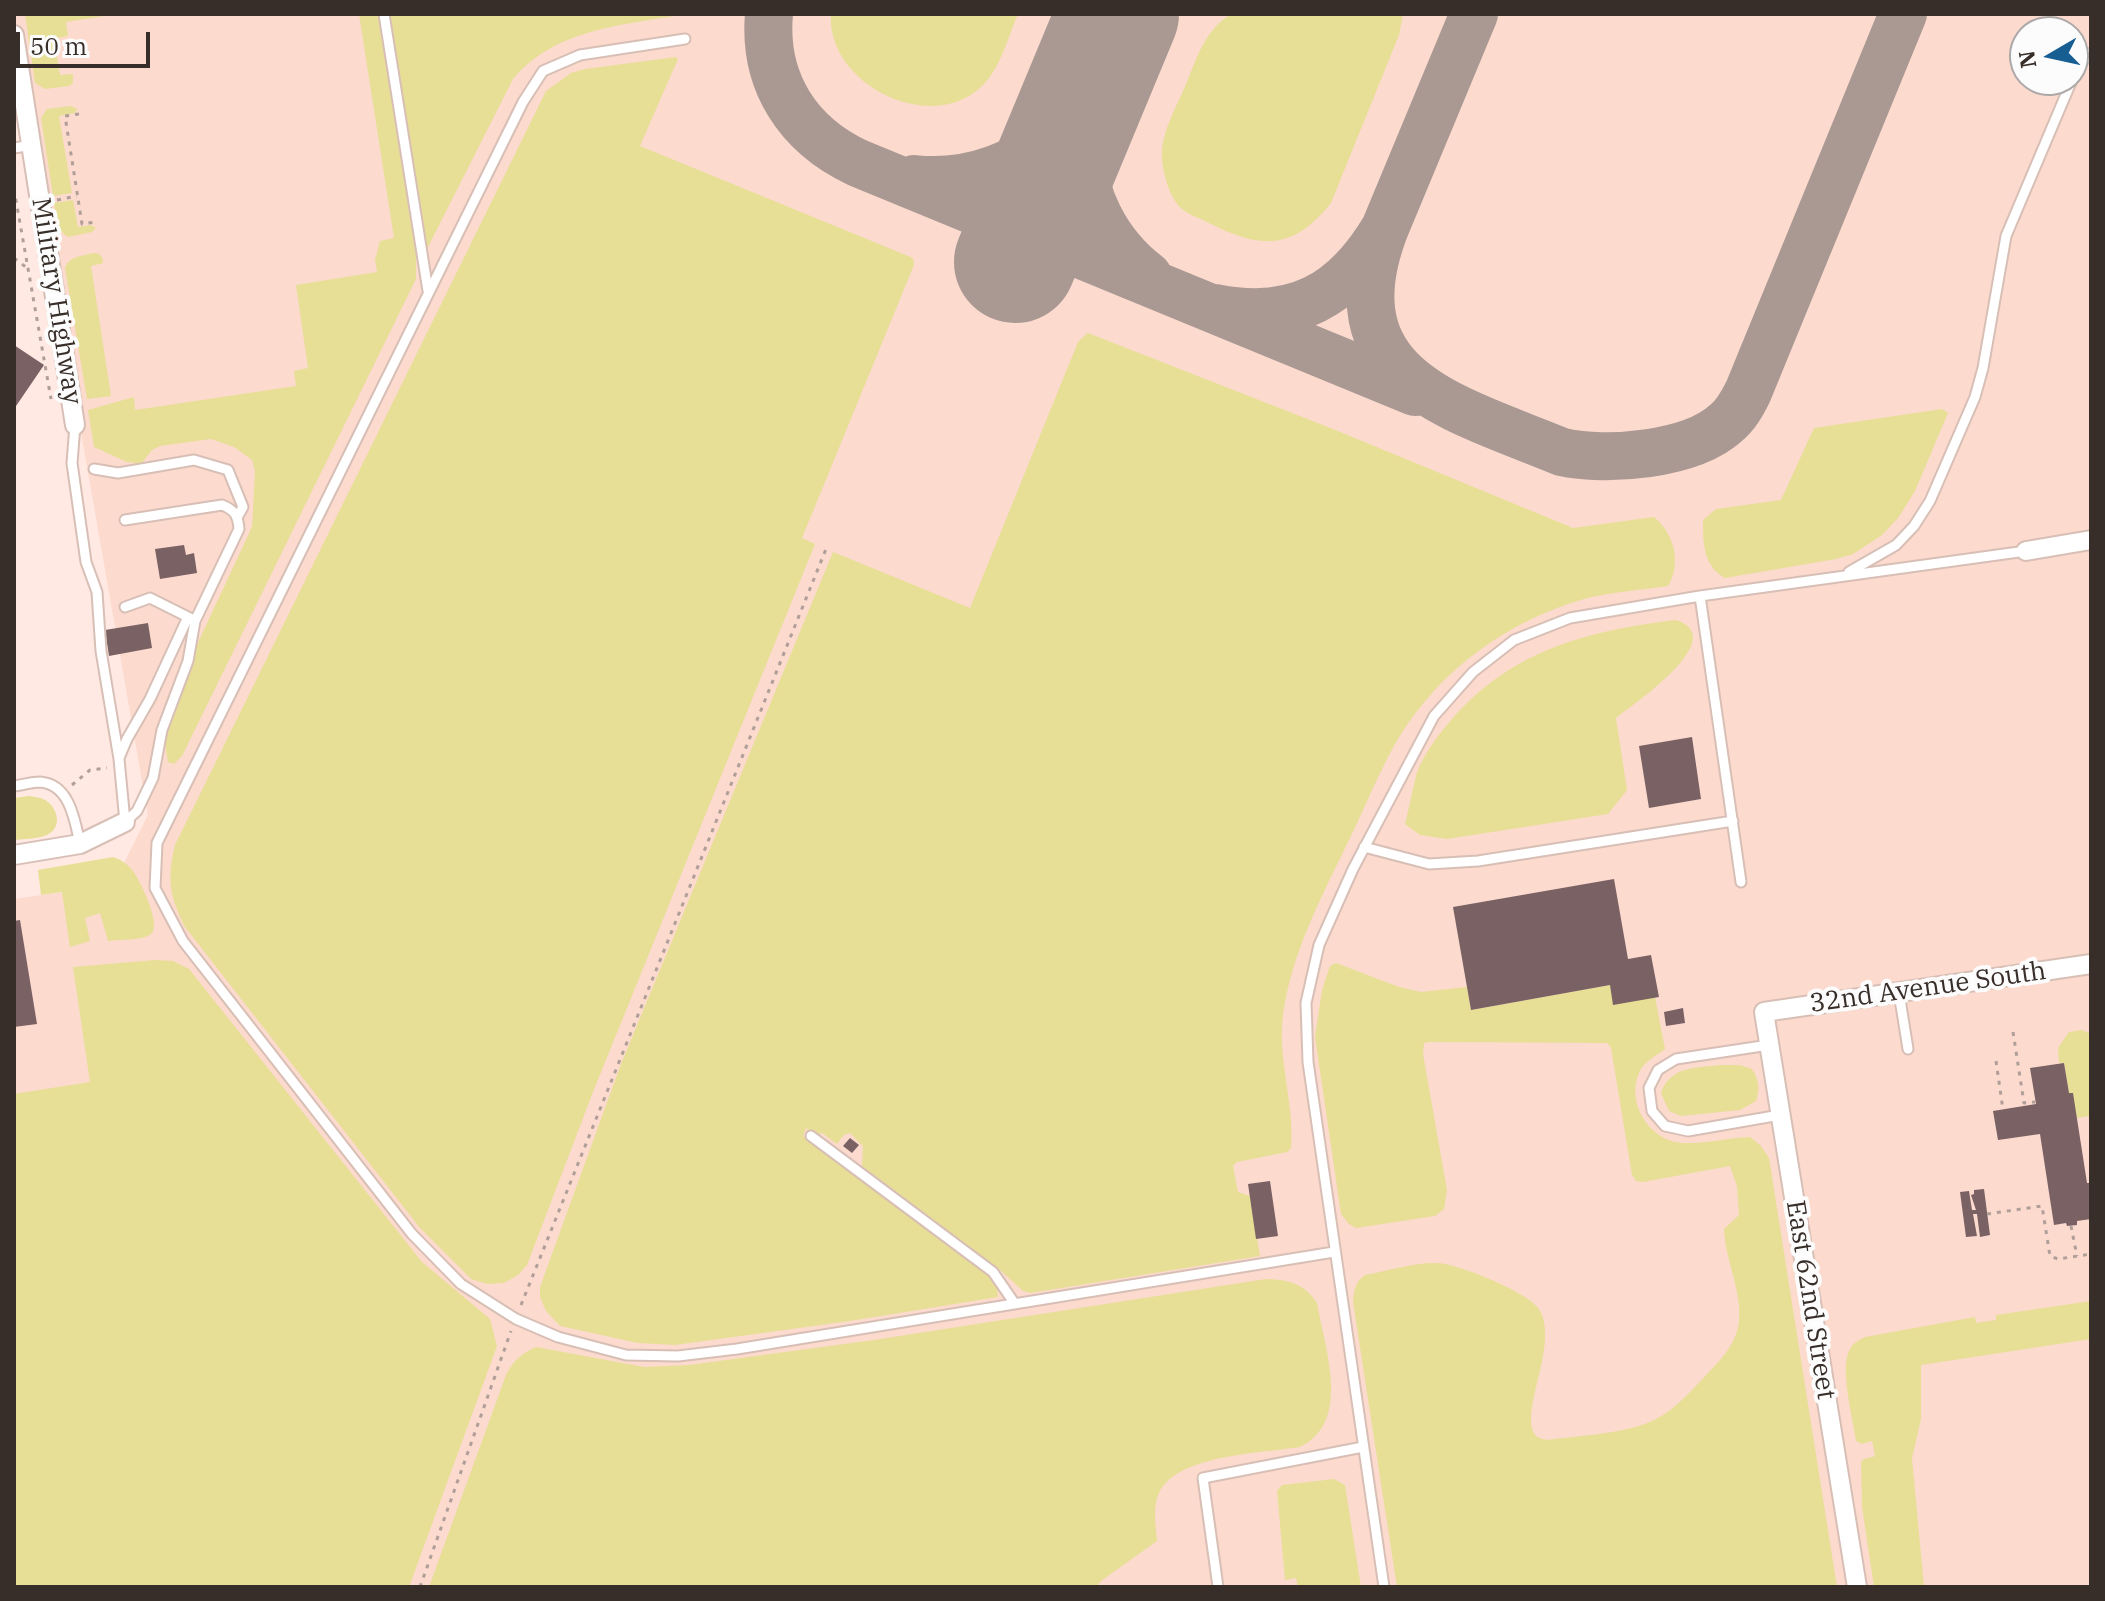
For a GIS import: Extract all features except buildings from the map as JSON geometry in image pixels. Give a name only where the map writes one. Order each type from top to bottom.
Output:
[{"type":"street","name":"Military Highway","points":[[14,35],[22,138],[75,425]]},
{"type":"street","points":[[2026,551],[2091,540]]},
{"type":"street","points":[[14,855],[80,844],[125,822]]},
{"type":"street","name":"32nd Avenue South","points":[[1764,1012],[2091,964]]},
{"type":"street","name":"East 62nd Street","points":[[1764,1012],[1857,1587]]},
{"type":"lane","points":[[384,14],[428,291]]},
{"type":"lane","points":[[685,39],[580,55],[543,71],[523,102],[157,843],[155,888],[183,941],[412,1234],[461,1284],[516,1319],[558,1337],[626,1355],[678,1356],[1334,1252]]},
{"type":"lane","points":[[1837,577],[1896,545],[1914,526],[1930,501],[1975,397],[2006,236],[2065,96]]},
{"type":"lane","points":[[75,425],[72,463],[86,562],[97,592],[101,651],[119,759],[125,822]]},
{"type":"lane","points":[[94,469],[118,473],[194,460],[228,470],[243,507],[238,516],[239,529],[233,543],[119,759]]},
{"type":"lane","points":[[125,520],[222,505],[238,516]]},
{"type":"lane","points":[[1384,1587],[1308,1062],[1306,1003],[1319,945],[1364,847],[1434,716],[1473,672],[1514,640],[1570,618],[1700,596],[2026,551]]},
{"type":"lane","points":[[1700,596],[1741,882]]},
{"type":"lane","points":[[125,607],[150,598],[191,619]]},
{"type":"lane","points":[[125,822],[137,811],[153,778],[162,730],[188,661],[191,619]]},
{"type":"lane","points":[[14,786],[42,782],[64,794],[74,815],[80,844]]},
{"type":"lane","points":[[1364,847],[1429,864],[1442,864],[1733,821]]},
{"type":"lane","points":[[1899,993],[1908,1049]]},
{"type":"lane","points":[[1769,1045],[1676,1059],[1658,1070],[1649,1088],[1652,1111],[1665,1126],[1688,1131],[1780,1115]]},
{"type":"lane","points":[[811,1136],[993,1272],[1015,1304]]},
{"type":"lane","points":[[1218,1587],[1203,1478],[1363,1447]]},
{"type":"path","points":[[79,114],[65,116],[82,224],[95,222]]},
{"type":"path","points":[[14,189],[52,403]]},
{"type":"path","points":[[14,258],[27,268]]},
{"type":"path","points":[[420,1587],[516,1319],[826,549]]},
{"type":"path","points":[[64,794],[90,770],[109,767]]},
{"type":"path","points":[[2013,1032],[2024,1103],[2035,1102]]},
{"type":"path","points":[[1996,1061],[2003,1110]]},
{"type":"path","points":[[1987,1214],[2042,1206],[2050,1256],[2058,1259],[2091,1254]]},
{"type":"path","points":[[2071,1226],[2077,1256]]},
{"type":"shaded area","points":[[14,14],[2091,14],[2091,1587],[14,1587],[14,899],[113,885],[148,815],[14,35]]},
{"type":"shaded area","points":[[25,14],[116,14],[66,22],[68,36],[54,39],[60,75],[73,74],[73,83],[45,89],[35,83]]},
{"type":"shaded area","points":[[359,14],[379,14],[416,253],[416,279],[182,756],[174,764],[168,762],[165,744],[170,723],[189,674],[194,651],[252,527],[255,471],[252,460],[234,447],[211,439],[160,446],[152,450],[141,464],[127,462],[94,447],[88,410],[134,397],[135,410],[296,386],[294,371],[308,368],[296,285],[377,272],[375,260],[380,241],[394,238]]},
{"type":"shaded area","points":[[388,14],[686,14],[592,32],[549,49],[530,62],[513,79],[427,249],[423,243]]},
{"type":"shaded area","points":[[831,14],[1018,14],[999,61],[983,85],[962,100],[937,106],[911,104],[886,95],[863,81],[845,62],[834,39]]},
{"type":"shaded area","points":[[1231,14],[1403,14],[1399,35],[1331,203],[1303,230],[1275,241],[1244,238],[1185,211],[1174,199],[1164,172],[1162,150],[1174,111],[1203,45],[1222,20]]},
{"type":"shaded area","points":[[678,59],[640,146],[913,258],[914,265],[802,538],[815,544],[593,1092],[527,1265],[504,1283],[487,1284],[471,1279],[420,1228],[185,927],[171,887],[172,857],[175,845],[546,91],[571,73],[585,69]]},
{"type":"shaded area","points":[[71,106],[77,109],[75,113],[59,116],[72,193],[53,196],[41,118],[47,109]]},
{"type":"shaded area","points":[[73,200],[78,227],[91,225],[96,228],[92,232],[68,237],[58,229],[54,203]]},
{"type":"shaded area","points":[[94,253],[103,261],[91,266],[111,396],[87,399],[65,268],[73,259]]},
{"type":"shaded area","points":[[1088,333],[1573,528],[1654,517],[1667,531],[1674,549],[1672,577],[1668,586],[1594,597],[1556,608],[1503,634],[1456,669],[1416,712],[1399,737],[1317,907],[1287,993],[1282,1032],[1291,1115],[1291,1148],[1287,1152],[1237,1162],[1233,1166],[1238,1192],[1250,1196],[1260,1256],[1030,1293],[1023,1291],[999,1269],[862,1166],[863,1146],[850,1133],[837,1144],[822,1133],[816,1134],[806,1128],[803,1136],[991,1277],[997,1283],[998,1297],[675,1345],[638,1343],[560,1326],[546,1311],[540,1297],[540,1287],[621,1064],[833,552],[970,608],[1078,342]]},
{"type":"shaded area","points":[[1942,409],[1948,413],[1915,491],[1898,518],[1882,535],[1853,554],[1836,559],[1725,578],[1712,567],[1704,545],[1703,520],[1716,509],[1781,500],[1814,428]]},
{"type":"shaded area","points":[[1676,620],[1690,629],[1692,641],[1686,655],[1657,686],[1616,718],[1627,790],[1608,814],[1447,839],[1420,835],[1405,824],[1416,776],[1431,746],[1476,695],[1501,676],[1554,647],[1582,638]]},
{"type":"shaded area","points":[[29,796],[43,799],[52,806],[57,816],[56,827],[43,836],[14,840],[14,798]]},
{"type":"shaded area","points":[[113,857],[131,868],[136,876],[149,903],[154,929],[143,938],[108,941],[100,913],[85,918],[90,941],[70,947],[62,892],[41,895],[38,870]]},
{"type":"shaded area","points":[[173,961],[189,969],[422,1262],[490,1319],[497,1346],[409,1587],[14,1587],[14,1094],[90,1082],[73,967]]},
{"type":"shaded area","points":[[1336,963],[1421,992],[1467,987],[1471,1010],[1610,985],[1655,997],[1665,1049],[1643,1066],[1636,1081],[1635,1093],[1637,1105],[1649,1126],[1669,1140],[1682,1143],[1750,1137],[1769,1158],[1837,1587],[1397,1587],[1353,1302],[1359,1280],[1365,1275],[1411,1265],[1438,1263],[1507,1287],[1532,1302],[1539,1309],[1544,1323],[1543,1355],[1531,1419],[1534,1433],[1548,1440],[1623,1430],[1651,1421],[1675,1406],[1718,1362],[1735,1336],[1739,1321],[1738,1298],[1724,1229],[1739,1215],[1737,1186],[1730,1166],[1636,1181],[1632,1175],[1611,1048],[1607,1043],[1430,1042],[1424,1043],[1423,1054],[1447,1190],[1444,1209],[1435,1216],[1356,1228],[1341,1214],[1315,1037],[1322,990],[1330,966]]},
{"type":"shaded area","points":[[2082,1030],[2091,1034],[2091,1116],[2077,1118],[2064,1063],[2059,1063],[2058,1048],[2069,1032]]},
{"type":"shaded area","points":[[1740,1065],[1752,1069],[1758,1085],[1756,1101],[1740,1110],[1681,1116],[1669,1111],[1661,1093],[1671,1078],[1685,1070]]},
{"type":"shaded area","points":[[1266,1279],[1295,1284],[1307,1291],[1317,1303],[1331,1383],[1326,1420],[1316,1436],[1300,1447],[1223,1458],[1185,1470],[1170,1479],[1160,1491],[1156,1503],[1157,1541],[1096,1587],[429,1587],[506,1375],[518,1358],[536,1347],[644,1367],[689,1365],[874,1340]]},
{"type":"shaded area","points":[[2091,1301],[2091,1339],[1921,1365],[1921,1419],[1912,1458],[1924,1587],[1874,1587],[1862,1507],[1861,1462],[1875,1456],[1872,1441],[1862,1444],[1856,1441],[1846,1381],[1851,1347],[1865,1337],[1975,1317],[1976,1323],[1996,1320],[1996,1315]]},
{"type":"shaded area","points":[[1334,1479],[1345,1485],[1361,1587],[1298,1587],[1296,1578],[1285,1580],[1277,1491],[1282,1485]]},
{"type":"taxiway","points":[[769,14],[772,62],[779,84],[802,121],[837,151],[858,163],[1415,392]]},
{"type":"taxiway","points":[[1385,228],[1474,14]]},
{"type":"taxiway","points":[[1215,308],[1270,312],[1315,299],[1353,271],[1385,228],[1371,279],[1373,320],[1387,353],[1411,380],[1443,401],[1562,452],[1580,455],[1647,453],[1670,449],[1711,434],[1730,420],[1748,392],[1903,14]]},
{"type":"taxiway","points":[[914,179],[955,179],[975,175],[1031,151],[1062,125],[1097,65],[1083,139],[1085,178],[1098,216],[1108,233],[1148,276]]},
{"type":"runway","points":[[1015,262],[1118,14]]}]
